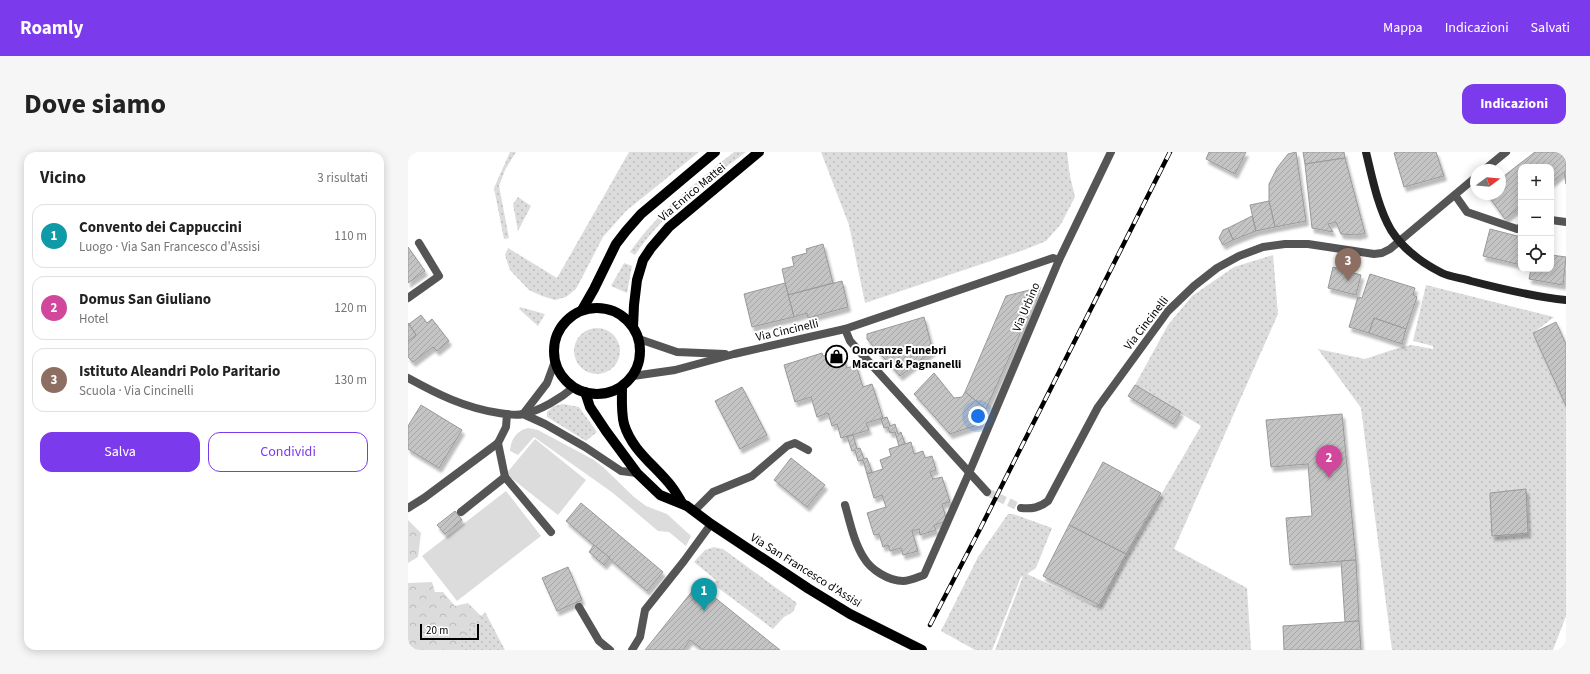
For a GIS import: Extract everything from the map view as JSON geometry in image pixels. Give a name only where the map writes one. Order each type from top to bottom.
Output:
[{"type":"main road","name":"Via Enrico Mattei","points":[[582,310],[594,290],[616,244],[626,231],[641,214],[715,152]]},
{"type":"main road","name":"Via Enrico Mattei","points":[[633,327],[637,280],[643,260],[647,254],[669,227],[759,152]]},
{"type":"main road","points":[[1366,152],[1371,174],[1384,214],[1391,229],[1410,253],[1427,265],[1443,273],[1500,288],[1566,300]]},
{"type":"main road","name":"Via Enrico Mattei","points":[[596,307],[611,310],[624,316],[633,327],[639,339],[641,352],[640,358],[633,376],[622,387],[604,394],[585,392],[574,387],[559,371],[555,361],[557,335],[569,318],[582,310],[596,307]]},
{"type":"main road","name":"Via San Francesco d'Assisi","points":[[622,387],[622,412],[624,424],[630,437],[646,460],[673,488],[682,503]]},
{"type":"main road","name":"Via San Francesco d'Assisi","points":[[585,392],[590,407],[606,431],[638,473],[660,495],[682,503],[809,589],[850,614],[922,650]]},
{"type":"street","name":"Via Urbino","points":[[845,505],[864,558],[880,573],[894,580],[904,581],[924,575],[1059,260],[1111,152]]},
{"type":"street","points":[[1491,164],[1506,152]]},
{"type":"street","name":"Via Cincinelli","points":[[1021,508],[1033,509],[1048,501],[1098,406],[1168,311],[1194,286],[1217,268],[1239,256],[1263,247],[1285,244],[1308,244],[1374,254],[1382,253],[1399,241],[1470,182]]},
{"type":"street","points":[[1455,195],[1468,212],[1518,228]]},
{"type":"street","points":[[1554,220],[1566,222]]},
{"type":"street","points":[[408,298],[439,276],[419,243]]},
{"type":"street","name":"Via Cincinelli","points":[[633,376],[675,370],[734,354],[845,330],[1053,258],[1059,260]]},
{"type":"street","points":[[845,330],[850,341],[987,492]]},
{"type":"street","name":"Via Cincinelli","points":[[639,339],[677,352],[734,354]]},
{"type":"street","points":[[523,414],[547,383],[555,361]]},
{"type":"street","points":[[408,378],[432,392],[461,405],[506,414],[523,414],[563,396],[574,387]]},
{"type":"street","points":[[408,508],[424,498],[498,443],[506,428],[506,414]]},
{"type":"street","points":[[523,414],[545,424],[585,447],[620,472],[638,473]]},
{"type":"street","points":[[498,443],[505,477],[551,532]]},
{"type":"street","points":[[694,511],[713,492],[752,476],[788,446],[795,443],[808,450]]},
{"type":"street","points":[[461,512],[505,477]]},
{"type":"street","points":[[632,650],[640,637],[645,610],[711,524]]},
{"type":"street","points":[[579,607],[599,641],[610,650]]},
{"type":"green space","points":[[510,152],[516,152],[505,170],[499,186],[509,238],[504,239],[494,188]]},
{"type":"green space","points":[[629,152],[699,152],[626,211],[603,237],[576,289],[566,297],[555,300],[529,290],[510,270],[505,255],[508,248],[557,278]]},
{"type":"green space","points":[[734,152],[746,152],[686,199],[659,225],[635,255],[630,252],[652,224],[665,211]]},
{"type":"green space","points":[[821,152],[1067,152],[1070,176],[1075,197],[1061,224],[1046,241],[1024,250],[865,303],[849,225]]},
{"type":"green space","points":[[518,197],[531,206],[518,231],[513,204]]},
{"type":"green space","points":[[1273,255],[1278,314],[1174,549],[1247,588],[1251,650],[995,650],[1023,576],[1021,577],[992,650],[975,650],[941,631],[978,557],[1008,514],[1013,514],[1052,528],[1036,568],[1027,574],[1096,606],[1201,426],[1135,385],[1168,325],[1192,296],[1234,267]]},
{"type":"green space","points":[[624,263],[632,266],[627,293],[611,286]]},
{"type":"green space","points":[[1426,285],[1554,317],[1533,333],[1566,406],[1566,616],[1553,650],[1392,650],[1361,408],[1318,349],[1365,359],[1411,345],[1433,349],[1433,346],[1413,341]]},
{"type":"green space","points":[[520,307],[545,314],[538,326],[519,309]]},
{"type":"green space","points":[[597,328],[610,332],[616,338],[620,351],[616,364],[610,370],[597,374],[584,370],[578,364],[574,351],[578,338],[584,332]]},
{"type":"green space","points":[[563,404],[579,407],[597,432],[586,441],[547,417],[547,412],[554,406]]},
{"type":"green space","points":[[528,428],[538,430],[594,460],[634,497],[646,506],[667,514],[691,536],[686,546],[669,532],[658,531],[613,493],[534,437],[518,455],[510,451],[513,439],[517,433]]},
{"type":"green space","points":[[535,439],[586,480],[558,515],[506,474]]},
{"type":"green space","points":[[506,491],[541,536],[457,601],[422,556]]},
{"type":"green space","points":[[408,520],[421,533],[418,557],[408,563]]},
{"type":"green space","points":[[714,547],[723,549],[797,603],[793,612],[784,617],[773,629],[713,584],[716,580],[694,562],[705,550]]},
{"type":"green space","points":[[432,582],[435,592],[443,592],[455,606],[468,603],[482,617],[459,639],[459,650],[408,650],[408,583]]},
{"type":"green space","points":[[485,612],[505,650],[459,650],[459,639]]},
{"type":"building","points":[[1209,152],[1246,152],[1235,174],[1206,159]]},
{"type":"building","points":[[1296,152],[1306,221],[1275,227],[1269,201],[1269,184],[1277,168],[1288,154]]},
{"type":"building","points":[[1303,152],[1344,152],[1345,158],[1305,164]]},
{"type":"building","points":[[1436,152],[1444,176],[1404,187],[1394,153]]},
{"type":"building","points":[[1535,152],[1566,152],[1566,184],[1564,172],[1554,180],[1554,164],[1519,164]]},
{"type":"building","points":[[1345,158],[1365,233],[1358,235],[1341,234],[1336,222],[1328,224],[1333,232],[1312,228],[1305,164]]},
{"type":"building","points":[[1518,165],[1518,208],[1505,219],[1491,200],[1506,200],[1506,174]]},
{"type":"building","points":[[1269,201],[1275,227],[1256,231],[1250,205]]},
{"type":"building","points":[[1252,216],[1256,231],[1233,240],[1228,228]]},
{"type":"building","points":[[1228,228],[1233,240],[1223,245],[1219,238],[1223,230]]},
{"type":"building","points":[[1490,229],[1518,236],[1518,264],[1483,256]]},
{"type":"building","points":[[823,244],[833,283],[788,295],[782,269],[794,266],[792,257],[807,253],[806,249]]},
{"type":"building","points":[[408,247],[425,271],[408,283]]},
{"type":"building","points":[[1554,255],[1566,257],[1563,285],[1529,279],[1530,272],[1554,272]]},
{"type":"building","points":[[1333,267],[1361,275],[1356,295],[1328,288]]},
{"type":"building","points":[[1370,274],[1415,288],[1413,295],[1417,297],[1406,329],[1374,318],[1369,333],[1349,327],[1358,297],[1362,298]]},
{"type":"building","points":[[842,281],[848,307],[808,318],[807,313],[794,317],[788,295]]},
{"type":"building","points":[[785,283],[794,317],[752,327],[744,294]]},
{"type":"building","points":[[1041,287],[986,409],[965,392],[1006,296]]},
{"type":"building","points":[[421,315],[427,323],[432,319],[449,341],[437,351],[433,347],[413,362],[408,357],[408,341],[416,335],[409,324]]},
{"type":"building","points":[[924,317],[933,351],[900,376],[867,339],[867,334]]},
{"type":"building","points":[[1374,318],[1406,329],[1402,344],[1369,333]]},
{"type":"building","points":[[1556,322],[1566,344],[1566,406],[1533,333]]},
{"type":"building","points":[[408,323],[416,335],[408,341]]},
{"type":"building","points":[[841,351],[847,368],[856,365],[863,387],[872,384],[883,418],[866,423],[869,430],[841,438],[837,424],[832,426],[828,413],[817,417],[811,397],[795,402],[784,365],[822,353],[823,356]]},
{"type":"building","points":[[934,373],[954,398],[962,397],[965,392],[986,409],[980,424],[950,434],[914,394]]},
{"type":"building","points":[[1135,385],[1181,412],[1173,424],[1128,396]]},
{"type":"building","points":[[742,387],[767,435],[740,449],[715,401]]},
{"type":"building","points":[[421,405],[462,430],[439,468],[408,449],[408,426]]},
{"type":"building","points":[[1342,414],[1356,560],[1290,565],[1286,518],[1312,516],[1308,464],[1271,467],[1266,420]]},
{"type":"building","points":[[887,417],[890,426],[895,424],[898,434],[901,432],[905,444],[899,446],[895,432],[890,433],[888,427],[884,428],[881,419]]},
{"type":"building","points":[[853,435],[857,449],[860,448],[864,459],[867,458],[872,472],[867,474],[863,460],[858,461],[855,450],[852,451],[847,436]]},
{"type":"building","points":[[911,442],[914,454],[923,451],[925,458],[932,456],[936,470],[930,472],[933,479],[942,477],[950,502],[942,504],[947,521],[934,525],[936,530],[920,535],[919,529],[912,531],[918,551],[903,555],[901,548],[890,551],[888,545],[883,547],[879,534],[874,535],[867,513],[886,507],[882,495],[874,498],[867,474],[883,469],[880,460],[891,456],[889,449]]},
{"type":"building","points":[[791,458],[825,485],[807,507],[774,480]]},
{"type":"building","points":[[1103,462],[1161,493],[1126,554],[1069,525]]},
{"type":"building","points":[[1526,489],[1528,533],[1492,536],[1490,493]]},
{"type":"building","points":[[581,503],[663,572],[647,591],[566,521]]},
{"type":"building","points":[[455,511],[462,520],[445,534],[437,525]]},
{"type":"building","points":[[1069,525],[1126,554],[1099,605],[1043,576]]},
{"type":"building","points":[[594,545],[610,558],[604,565],[589,552]]},
{"type":"building","points":[[1356,560],[1359,621],[1345,622],[1341,561]]},
{"type":"building","points":[[568,567],[582,600],[557,611],[542,578]]},
{"type":"building","points":[[698,584],[780,650],[703,650],[690,640],[683,650],[645,650]]},
{"type":"building","points":[[1359,621],[1361,650],[1284,650],[1283,626]]},
{"type":"tunnel","points":[[987,492],[1021,508]]},
{"type":"railway","points":[[930,625],[1170,152]]},
{"type":"place","name":"Istituto Aleandri Polo Paritario","points":[[1348,281]]},
{"type":"place","name":"Onoranze Funebri Maccari & Pagnanelli","points":[[837,357]]},
{"type":"place","name":"Domus San Giuliano","points":[[1329,478]]},
{"type":"place","name":"Convento dei Cappuccini","points":[[704,611]]}]
